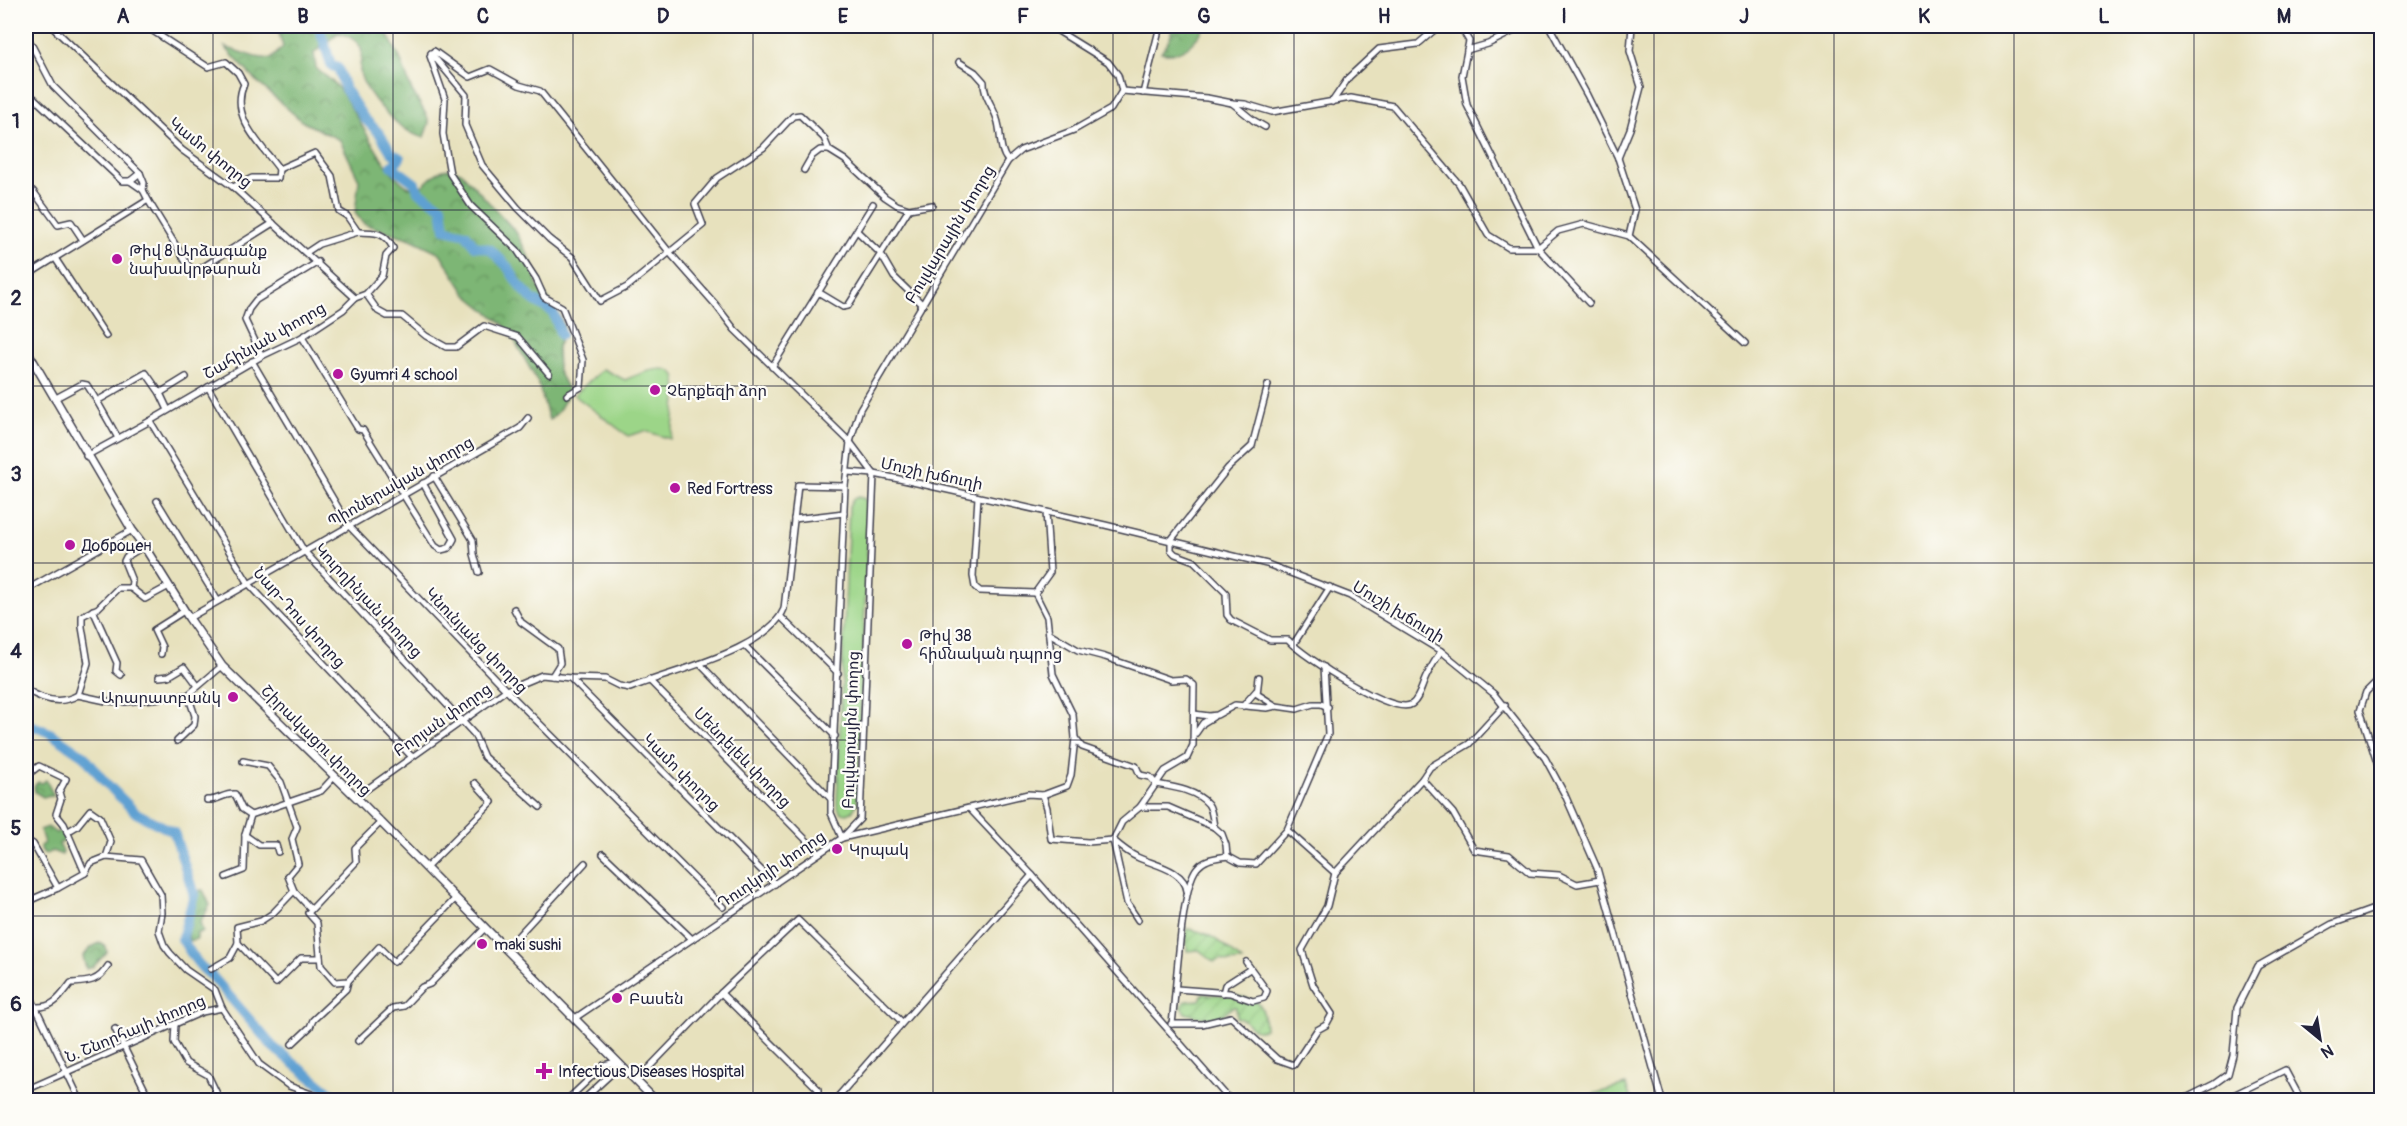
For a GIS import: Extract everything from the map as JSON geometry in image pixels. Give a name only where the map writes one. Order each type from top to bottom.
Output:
[{"type":"main road","name":"Շիրակացու փողոց","points":[[26,350],[86,456],[184,611],[222,666],[381,822],[654,1101]]},
{"type":"street","name":"Կամո փողոց","points":[[51,26],[182,150],[233,186],[356,298]]},
{"type":"street","points":[[145,26],[208,67],[226,62],[238,73],[244,84],[239,93],[245,124],[279,169],[278,178],[252,178],[233,186]]},
{"type":"street","points":[[1050,26],[1108,62],[1118,75],[1122,91],[1207,98],[1245,104],[1272,112],[1350,98],[1393,106],[1459,184],[1488,235],[1509,248],[1538,248],[1558,231],[1584,224],[1629,236],[1745,343]]},
{"type":"street","points":[[1143,93],[1160,26]]},
{"type":"street","points":[[1332,102],[1349,77],[1379,49],[1418,44],[1439,26]]},
{"type":"street","points":[[1460,26],[1469,41],[1462,76],[1467,105],[1538,248],[1589,303]]},
{"type":"street","points":[[1467,50],[1488,44],[1524,26]]},
{"type":"street","points":[[1549,26],[1618,158],[1635,210],[1629,236]]},
{"type":"street","points":[[1618,158],[1630,129],[1641,87],[1630,51],[1632,26]]},
{"type":"street","points":[[26,34],[53,86],[140,173],[144,183],[143,190]]},
{"type":"street","points":[[431,52],[434,51],[470,77],[490,69],[519,85],[540,91],[735,330],[850,442],[874,474]]},
{"type":"street","points":[[431,52],[466,95],[465,125],[482,165],[518,208],[549,239],[572,257],[600,301],[627,287],[703,225],[695,204],[717,178],[763,148],[794,116],[800,115],[815,129],[824,138],[829,150]]},
{"type":"street","points":[[431,52],[430,56],[445,99],[443,134],[450,174],[471,206],[517,250],[536,279],[544,297],[562,307],[568,320],[583,360],[581,387],[567,395]]},
{"type":"street","points":[[959,62],[975,72],[984,82],[984,89],[998,120],[1003,155],[1008,161]]},
{"type":"street","name":"Բուլվարային փողոց","points":[[874,474],[860,819],[842,838],[831,813],[831,799],[846,472],[850,442],[860,409],[1008,161],[1022,150],[1074,130],[1111,109],[1122,91]]},
{"type":"street","points":[[34,98],[122,181],[130,181],[143,190],[189,267],[194,270],[273,223]]},
{"type":"street","points":[[1232,103],[1265,127]]},
{"type":"street","points":[[804,170],[820,150],[829,150],[845,160],[885,197],[897,205],[909,209],[932,205]]},
{"type":"street","points":[[279,169],[315,153],[332,176],[339,211],[347,216],[358,232]]},
{"type":"street","points":[[130,181],[140,173]]},
{"type":"street","points":[[33,191],[58,225],[71,222],[83,240]]},
{"type":"street","points":[[26,276],[148,200]]},
{"type":"street","points":[[772,367],[873,204]]},
{"type":"street","points":[[818,292],[843,307],[848,306],[909,209]]},
{"type":"street","points":[[857,231],[880,253],[894,277],[923,305]]},
{"type":"street","points":[[307,252],[319,244],[358,232],[380,233],[388,239],[393,248],[386,256],[382,276],[366,294],[378,311],[387,316],[402,316],[426,336],[446,347],[456,347],[484,326],[518,337],[549,374]]},
{"type":"street","points":[[55,258],[106,336]]},
{"type":"street","points":[[262,356],[245,320],[249,309],[256,300],[318,262]]},
{"type":"street","name":"Շահինյան փողոց","points":[[86,456],[252,361],[302,337],[343,310],[356,298],[366,294]]},
{"type":"street","points":[[302,337],[358,429],[363,430],[435,546],[441,550],[449,548],[454,539],[423,483]]},
{"type":"street","name":"Կնունյանց փողոց","points":[[252,361],[349,525],[506,690],[723,907]]},
{"type":"street","points":[[97,401],[146,373],[160,393],[168,410]]},
{"type":"street","points":[[160,393],[186,377]]},
{"type":"street","points":[[54,399],[82,384],[87,385],[118,438]]},
{"type":"street","points":[[1268,385],[1252,446],[1228,468],[1171,540],[1171,550],[1174,554],[1194,561],[1226,593],[1227,615],[1231,620],[1270,640],[1288,640],[1324,667],[1366,693],[1404,707],[1411,705],[1441,651]]},
{"type":"street","name":"Կուրղինյան փողոց","points":[[208,387],[304,551],[474,734],[484,757],[540,807]]},
{"type":"street","name":"Պիոներական փողոց","points":[[189,618],[520,428],[528,418]]},
{"type":"street","name":"Նար-Դոս փողոց","points":[[150,421],[249,584],[411,756]]},
{"type":"street","name":"Մուշի խճուղի","points":[[846,472],[874,474],[1171,540],[1267,564],[1329,587],[1407,628],[1441,651],[1505,705],[1545,758],[1565,795],[1600,880],[1662,1101]]},
{"type":"street","points":[[434,476],[472,540],[479,572]]},
{"type":"street","points":[[838,673],[781,617],[786,602],[798,485],[845,486]]},
{"type":"street","points":[[978,497],[973,576],[975,586],[980,591],[1035,593]]},
{"type":"street","points":[[157,501],[218,602]]},
{"type":"street","points":[[1035,593],[1050,572],[1046,512]]},
{"type":"street","points":[[794,519],[844,513]]},
{"type":"street","points":[[26,590],[132,530]]},
{"type":"street","points":[[131,588],[132,581],[124,561],[126,557],[144,546]]},
{"type":"street","points":[[78,695],[88,663],[82,616],[93,610],[118,588],[131,588],[145,599],[169,586]]},
{"type":"street","points":[[1293,645],[1329,587]]},
{"type":"street","points":[[1035,593],[1047,617],[1053,674],[1073,715],[1075,738],[1071,775],[1067,786],[1043,795],[1051,839],[1088,842],[1113,840],[1134,856],[1179,876],[1186,884],[1187,893],[1172,1024]]},
{"type":"street","points":[[514,609],[521,622],[558,649],[560,663],[552,676]]},
{"type":"street","points":[[93,610],[117,663],[116,671],[121,675]]},
{"type":"street","points":[[161,654],[162,647],[154,630],[184,611]]},
{"type":"street","name":"Բորյան փողոց","points":[[356,797],[506,690],[542,675],[605,679],[619,686],[630,688],[746,646],[781,617]]},
{"type":"street","points":[[1049,633],[1078,650],[1171,680],[1186,679],[1194,685],[1192,698],[1194,735],[1193,745],[1187,758],[1165,771],[1140,807],[1122,822],[1113,840],[1127,903],[1138,920]]},
{"type":"street","points":[[746,646],[835,736]]},
{"type":"street","points":[[700,664],[831,799]]},
{"type":"street","points":[[26,689],[40,699],[67,701],[78,695],[106,701],[125,702],[188,694],[222,666]]},
{"type":"street","points":[[159,677],[169,676],[184,667],[198,686]]},
{"type":"street","points":[[1187,893],[1196,869],[1207,860],[1227,856],[1240,863],[1256,864],[1287,830],[1328,734],[1324,667]]},
{"type":"street","points":[[2382,676],[2367,692],[2360,710],[2382,778]]},
{"type":"street","points":[[1243,706],[1254,696],[1258,677]]},
{"type":"street","name":"Կամո փողոց","points":[[570,678],[775,884]]},
{"type":"street","name":"Մենդելեև փողոց","points":[[649,680],[819,854]]},
{"type":"street","points":[[1256,689],[1260,698],[1276,706],[1297,709],[1312,704],[1321,704],[1328,707]]},
{"type":"street","points":[[177,741],[183,734],[196,727],[188,694]]},
{"type":"street","points":[[1194,735],[1203,723],[1235,705],[1267,708],[1276,706]]},
{"type":"street","points":[[1164,1024],[1202,1024],[1231,1017],[1277,1059],[1294,1065],[1317,1030],[1326,1025],[1332,1014],[1313,985],[1302,950],[1328,906],[1335,873],[1422,779],[1430,767],[1469,744],[1505,705]]},
{"type":"street","points":[[1194,714],[1217,715]]},
{"type":"street","points":[[1075,738],[1082,747],[1136,766],[1140,774],[1150,777],[1156,784],[1173,786],[1199,797],[1210,806],[1214,827]]},
{"type":"street","points":[[243,761],[268,766],[281,782],[297,827],[292,839],[298,864],[288,876],[294,891],[311,909]]},
{"type":"street","points":[[26,776],[39,766],[66,779],[59,792],[61,799],[56,814],[68,832],[85,873]]},
{"type":"street","points":[[207,800],[214,801],[228,793],[235,794],[242,809],[251,814],[321,791],[335,776]]},
{"type":"street","points":[[1422,779],[1453,813],[1474,850],[1509,855],[1530,873],[1559,875],[1577,884],[1600,880]]},
{"type":"street","points":[[426,868],[492,802],[475,783]]},
{"type":"street","name":"Դուդկոյի փողոց","points":[[574,1018],[842,838],[1028,794],[1043,795]]},
{"type":"street","points":[[1140,807],[1168,807],[1214,827],[1222,834],[1227,856]]},
{"type":"street","points":[[970,809],[1032,875],[1230,1101]]},
{"type":"street","points":[[68,832],[77,826],[90,810],[100,817],[111,842],[106,857]]},
{"type":"street","points":[[226,877],[244,870],[245,835],[251,814]]},
{"type":"street","points":[[348,981],[334,981],[321,966],[317,923],[308,913],[356,862],[355,848],[381,822]]},
{"type":"street","points":[[1287,830],[1335,873]]},
{"type":"street","points":[[245,835],[259,845],[276,846],[279,852]]},
{"type":"street","points":[[26,840],[36,849],[58,888]]},
{"type":"street","points":[[603,854],[692,939]]},
{"type":"street","points":[[26,902],[85,873],[91,863],[106,857],[141,860],[161,895],[162,913],[159,931],[164,945],[186,970],[215,990],[222,1008],[259,1064],[289,1086],[316,1096],[322,1101]]},
{"type":"street","points":[[506,949],[585,863]]},
{"type":"street","points":[[835,1101],[1032,875]]},
{"type":"street","points":[[211,969],[230,958],[238,944],[237,927],[261,921],[273,913],[294,891]]},
{"type":"street","points":[[292,1044],[310,1027],[313,1020],[346,989],[348,981],[379,947],[394,962],[456,898]]},
{"type":"street","points":[[2182,1101],[2228,1074],[2233,1055],[2237,1008],[2258,966],[2332,924],[2382,906]]},
{"type":"street","points":[[636,1081],[721,993],[798,920],[902,1022]]},
{"type":"street","points":[[358,1041],[393,1008],[404,1006],[422,987],[430,984],[485,928]]},
{"type":"street","points":[[238,944],[276,983],[301,958],[320,958]]},
{"type":"street","points":[[1177,989],[1223,993],[1253,1001],[1264,998],[1267,992],[1246,962]]},
{"type":"street","points":[[35,1007],[46,1008],[56,1002],[70,983],[93,981],[108,966]]},
{"type":"street","points":[[1223,993],[1225,985],[1250,969]]},
{"type":"street","points":[[26,987],[80,1101]]},
{"type":"street","points":[[721,993],[818,1089],[818,1101]]},
{"type":"street","name":"Ն. Շնորհալի փողոց","points":[[26,1090],[202,1012],[222,1008]]},
{"type":"street","points":[[175,1024],[174,1042],[186,1063],[208,1076],[220,1101]]},
{"type":"street","points":[[115,1029],[150,1101]]},
{"type":"street","points":[[567,1101],[604,1065],[616,1062]]},
{"type":"street","points":[[584,1101],[611,1074],[616,1062]]},
{"type":"street","points":[[2223,1101],[2284,1070],[2301,1101]]},
{"type":"street","points":[[2198,1101],[2200,1091]]},
{"type":"green space","points":[[267,26],[383,26],[400,58],[411,89],[427,116],[429,123],[424,137],[415,135],[395,122],[376,102],[368,91],[360,72],[361,48],[351,38],[338,33],[314,53],[316,68],[340,90],[381,157],[400,181],[409,187],[416,188],[443,170],[451,169],[461,172],[516,232],[531,261],[537,284],[557,311],[564,326],[564,333],[557,347],[558,371],[569,392],[558,412],[549,420],[538,383],[503,324],[466,294],[440,253],[411,239],[364,224],[355,213],[359,180],[340,140],[303,122],[256,81],[225,47],[255,57],[271,59],[283,47],[279,33]]},
{"type":"green space","points":[[1174,26],[1205,26],[1188,47],[1175,52],[1161,52]]},
{"type":"green space","points":[[603,369],[625,380],[657,369],[664,369],[674,374],[676,394],[671,439],[645,431],[628,436],[574,395]]},
{"type":"green space","points":[[859,497],[865,499],[869,507],[857,804],[852,812],[846,814],[840,812],[837,804],[849,507],[853,499]]},
{"type":"green space","points":[[46,780],[54,796],[43,797],[35,792],[34,786]]},
{"type":"green space","points":[[48,827],[56,833],[62,829],[66,839],[59,844],[62,855],[52,851],[47,854],[43,853],[40,846],[44,843],[40,830]]},
{"type":"green space","points":[[200,890],[203,890],[210,905],[200,922],[203,932],[197,933],[197,939],[189,941],[189,923]]},
{"type":"green space","points":[[1186,929],[1209,936],[1242,961],[1228,962],[1221,959],[1214,962],[1199,950],[1187,951]]},
{"type":"green space","points":[[100,942],[106,947],[107,952],[93,967],[86,969],[83,957],[89,949]]},
{"type":"green space","points":[[1203,994],[1233,996],[1256,1001],[1263,1011],[1265,1029],[1256,1030],[1237,1018],[1236,1007],[1232,1007],[1216,1018],[1185,1013],[1183,1003],[1200,1000]]},
{"type":"green space","points":[[1626,1085],[1631,1100],[1572,1100]]},
{"type":"waterway","points":[[317,26],[332,66],[338,68],[345,89],[391,152],[400,158],[392,166],[415,183],[418,191],[442,207],[445,229],[466,234],[475,246],[490,249],[507,266],[519,285],[532,299],[553,312],[561,335]]},
{"type":"waterway","points":[[26,723],[50,733],[84,756],[104,781],[136,813],[174,832],[194,895],[182,939],[199,964],[273,1047],[340,1100]]},
{"type":"place","name":"Թիվ 8 Արձագանք նախակրթարան","points":[[117,259]]},
{"type":"place","name":"Gyumri 4 school","points":[[338,374]]},
{"type":"place","name":"Չերքեզի ձոր","points":[[655,390]]},
{"type":"place","name":"Red Fortress","points":[[675,488]]},
{"type":"place","name":"Доброцен","points":[[70,545]]},
{"type":"place","name":"Թիվ 38 հիմնական դպրոց","points":[[907,644]]},
{"type":"place","name":"Արարատբանկ","points":[[233,697]]},
{"type":"place","name":"Կրպակ","points":[[837,849]]},
{"type":"place","name":"maki sushi","points":[[482,944]]},
{"type":"place","name":"Բասեն","points":[[617,998]]},
{"type":"place","name":"Infectious Diseases Hospital","points":[[544,1071]]}]
